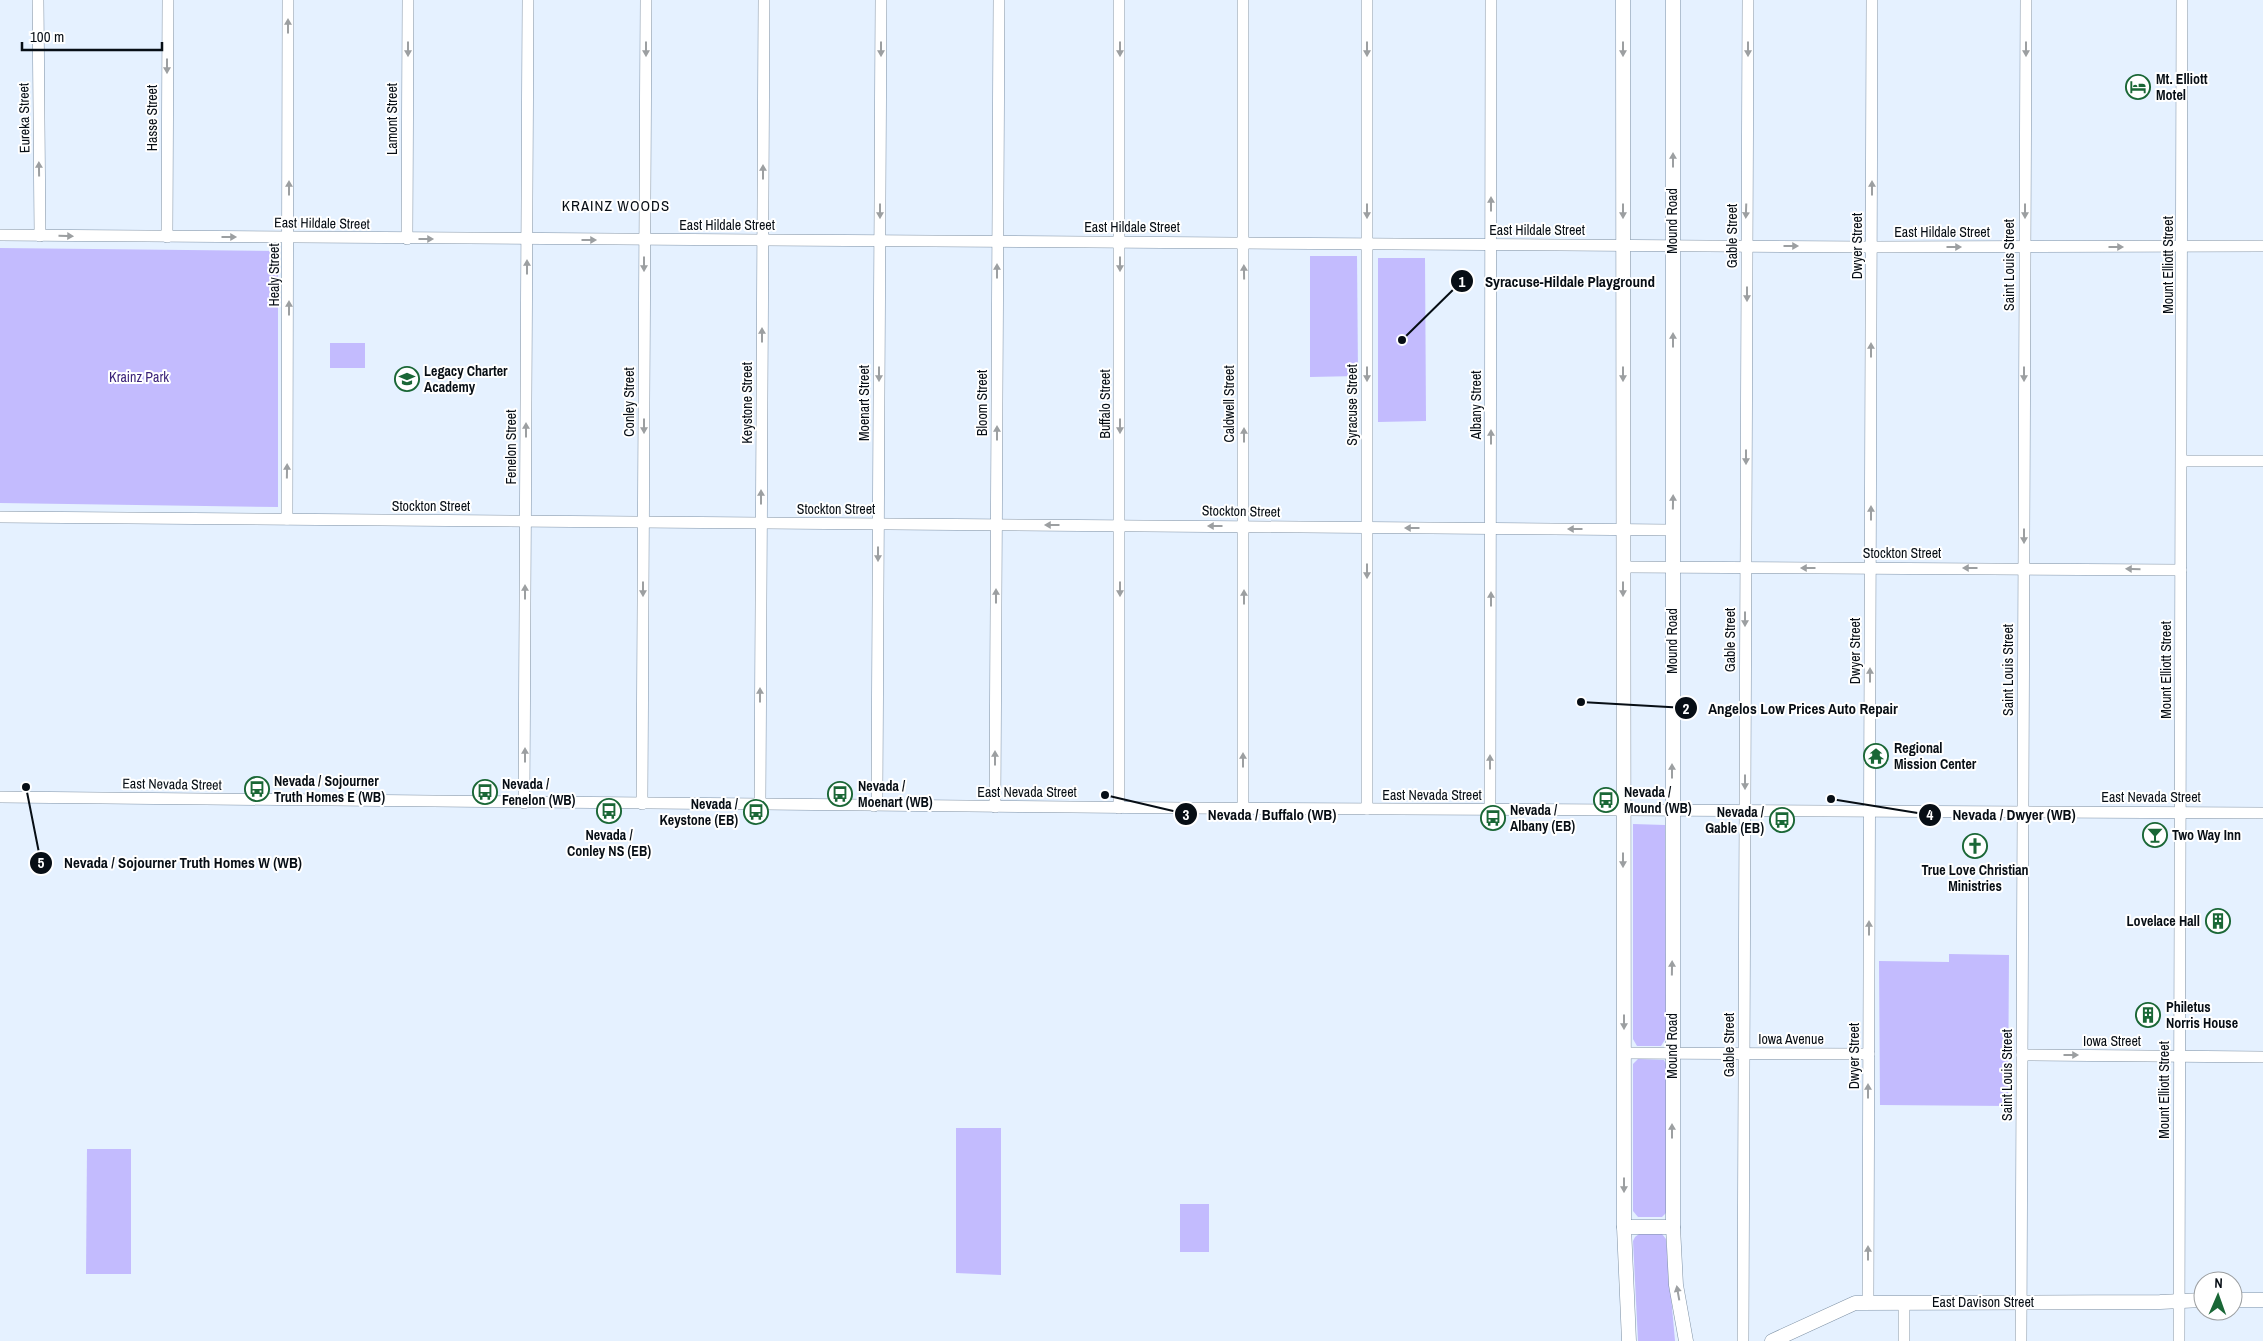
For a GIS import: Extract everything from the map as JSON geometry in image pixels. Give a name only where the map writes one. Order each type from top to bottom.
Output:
[{"type":"main road","points":[[1623,0],[1624,1227],[1629,1341]]},
{"type":"main road","name":"Mound Road","points":[[1673,0],[1673,1227],[1676,1285],[1686,1341]]},
{"type":"main road","points":[[1624,1227],[1673,1227]]},
{"type":"main road","name":"East Davison Street","points":[[1772,1341],[1791,1336],[1840,1308],[1855,1302],[2193,1300]]},
{"type":"main road","points":[[2243,1300],[2263,1300]]},
{"type":"street","name":"Eureka Street","points":[[38,0],[40,236]]},
{"type":"street","name":"Hasse Street","points":[[167,237],[168,0]]},
{"type":"street","name":"Healy Street","points":[[287,519],[288,0]]},
{"type":"street","name":"Lamont Street","points":[[406,239],[408,0]]},
{"type":"street","name":"Fenelon Street","points":[[524,804],[528,0]]},
{"type":"street","name":"Conley Street","points":[[642,804],[646,0]]},
{"type":"street","name":"Keystone Street","points":[[760,805],[764,0]]},
{"type":"street","name":"Moenart Street","points":[[874,806],[877,798],[881,0]]},
{"type":"street","name":"Bloom Street","points":[[995,807],[999,0]]},
{"type":"street","name":"Buffalo Street","points":[[1119,808],[1120,0]]},
{"type":"street","name":"Caldwell Street","points":[[1243,0],[1243,808]]},
{"type":"street","name":"Syracuse Street","points":[[1367,0],[1367,809]]},
{"type":"street","name":"Albany Street","points":[[1490,810],[1492,529],[1491,0]]},
{"type":"street","name":"Gable Street","points":[[1743,1341],[1748,0]]},
{"type":"street","name":"Dwyer Street","points":[[1868,1302],[1872,0]]},
{"type":"street","name":"Saint Louis Street","points":[[2021,1341],[2026,0]]},
{"type":"street","name":"Mount Elliott Street","points":[[2179,1341],[2183,246],[2182,0]]},
{"type":"street","name":"East Hildale Street","points":[[0,235],[1491,245],[2263,246]]},
{"type":"street","points":[[2182,461],[2263,461]]},
{"type":"street","name":"Stockton Street","points":[[0,517],[1672,530]]},
{"type":"street","name":"Stockton Street","points":[[1623,567],[2181,570]]},
{"type":"street","name":"East Nevada Street","points":[[0,797],[524,804],[2263,813]]},
{"type":"street","name":"Iowa Avenue","points":[[1624,1053],[1868,1054]]},
{"type":"street","name":"Iowa Street","points":[[2022,1055],[2263,1056]]},
{"type":"street","points":[[1904,1302],[1904,1341]]},
{"type":"green space","name":"Krainz Park","points":[[0,248],[278,251],[278,507],[0,503]]},
{"type":"green space","points":[[1310,256],[1357,256],[1358,376],[1310,377]]},
{"type":"green space","points":[[1378,258],[1425,258],[1426,421],[1378,422]]},
{"type":"green space","points":[[330,343],[365,343],[365,368],[330,368]]},
{"type":"green space","points":[[1633,824],[1665,825],[1666,1038],[1661,1046],[1637,1046],[1633,1039]]},
{"type":"green space","points":[[1949,954],[2009,955],[2008,1106],[1880,1105],[1879,961],[1949,962]]},
{"type":"green space","points":[[1638,1059],[1664,1060],[1667,1066],[1666,1213],[1662,1217],[1638,1217],[1633,1211],[1633,1064]]},
{"type":"green space","points":[[956,1128],[1001,1128],[1001,1275],[956,1273]]},
{"type":"green space","points":[[87,1149],[131,1149],[131,1274],[86,1274]]},
{"type":"green space","points":[[1180,1204],[1209,1204],[1209,1252],[1180,1252]]},
{"type":"green space","points":[[1639,1234],[1662,1234],[1666,1239],[1675,1341],[1638,1341],[1633,1241]]},
{"type":"place","name":"Mt. Elliott Motel","points":[[2138,87]]},
{"type":"place","name":"Syracuse-Hildale Playground","points":[[1402,340]]},
{"type":"place","name":"Legacy Charter Academy","points":[[407,379]]},
{"type":"place","name":"Angelos Low Prices Auto Repair","points":[[1581,702]]},
{"type":"place","name":"Regional Mission Center","points":[[1876,756]]},
{"type":"place","name":"Nevada / Sojourner Truth Homes W (WB)","points":[[26,787]]},
{"type":"place","name":"Nevada / Sojourner Truth Homes E (WB)","points":[[257,789]]},
{"type":"place","name":"Nevada / Fenelon (WB)","points":[[485,792]]},
{"type":"place","name":"Nevada / Moenart (WB)","points":[[840,794]]},
{"type":"place","name":"Nevada / Buffalo (WB)","points":[[1105,795]]},
{"type":"place","name":"Nevada / Dwyer (WB)","points":[[1831,799]]},
{"type":"place","name":"Nevada / Mound (WB)","points":[[1606,800]]},
{"type":"place","name":"Nevada / Conley NS (EB)","points":[[609,811]]},
{"type":"place","name":"Nevada / Keystone (EB)","points":[[756,812]]},
{"type":"place","name":"Nevada / Albany (EB)","points":[[1493,818]]},
{"type":"place","name":"Nevada / Gable (EB)","points":[[1782,820]]},
{"type":"place","name":"Two Way Inn","points":[[2155,835]]},
{"type":"place","name":"True Love Christian Ministries","points":[[1975,846]]},
{"type":"place","name":"Lovelace Hall","points":[[2218,921]]},
{"type":"place","name":"Philetus Norris House","points":[[2148,1015]]},
{"type":"district","name":"KRAINZ WOODS","points":[[616,206]]}]
